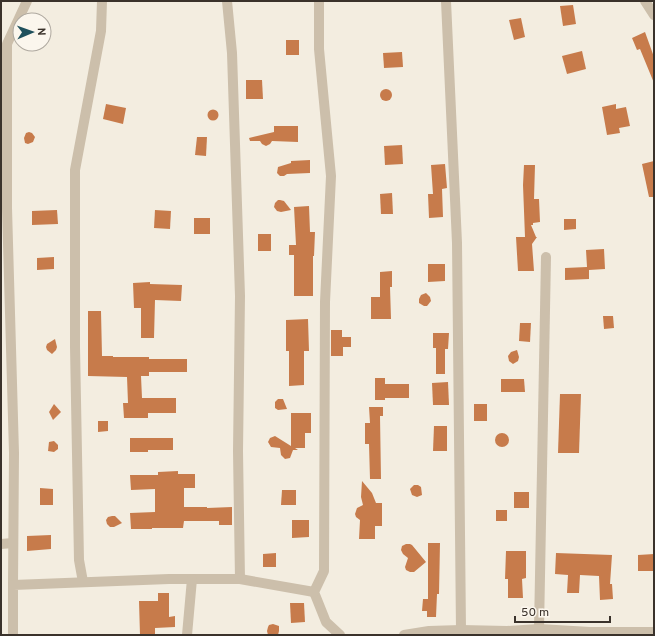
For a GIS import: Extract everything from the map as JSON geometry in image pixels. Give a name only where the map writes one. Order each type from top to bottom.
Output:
[{"type":"street","points":[[13,635],[14,453],[8,208],[7,44],[27,1]]},
{"type":"street","points":[[83,582],[79,560],[75,355],[75,170],[101,31],[102,1]]},
{"type":"street","points":[[227,1],[232,53],[240,296],[238,450],[240,579]]},
{"type":"street","points":[[319,1],[319,49],[331,176],[325,302],[324,572],[314,592],[326,622],[340,635]]},
{"type":"street","points":[[446,1],[457,243],[461,630]]},
{"type":"street","points":[[646,1],[654,15]]},
{"type":"street","points":[[539,629],[546,257]]},
{"type":"street","points":[[1,544],[13,543]]},
{"type":"street","points":[[13,585],[169,579],[240,579],[314,592]]},
{"type":"street","points":[[187,635],[192,579]]},
{"type":"street","points":[[404,635],[461,630],[507,633],[539,629],[590,633],[654,632]]},
{"type":"building","points":[[573,5],[576,24],[563,26],[560,6]]},
{"type":"building","points":[[521,18],[525,37],[514,40],[509,20]]},
{"type":"building","points":[[645,32],[654,57],[654,83],[640,49],[637,50],[632,38]]},
{"type":"building","points":[[286,40],[299,40],[299,55],[286,55]]},
{"type":"building","points":[[582,51],[586,69],[567,74],[562,56]]},
{"type":"building","points":[[402,52],[403,67],[384,68],[383,53]]},
{"type":"building","points":[[246,80],[262,80],[263,99],[246,99]]},
{"type":"building","points":[[384,89],[388,89],[392,95],[388,101],[384,101],[380,97],[380,93]]},
{"type":"building","points":[[106,104],[126,108],[123,124],[103,119]]},
{"type":"building","points":[[616,104],[616,109],[626,107],[630,126],[619,128],[620,133],[607,135],[602,107]]},
{"type":"building","points":[[211,110],[215,110],[217,111],[217,119],[211,120],[208,117],[208,113]]},
{"type":"building","points":[[274,126],[298,126],[298,142],[272,141],[266,146],[260,141],[250,141],[249,138],[274,132]]},
{"type":"building","points":[[29,132],[35,137],[33,142],[28,144],[25,143],[24,138],[26,133]]},
{"type":"building","points":[[197,137],[207,137],[206,156],[195,155]]},
{"type":"building","points":[[402,145],[403,164],[385,165],[384,146]]},
{"type":"building","points":[[310,160],[310,173],[287,174],[280,176],[277,173],[278,167],[291,163],[291,161]]},
{"type":"building","points":[[654,161],[654,197],[649,197],[642,164]]},
{"type":"building","points":[[445,164],[447,188],[442,189],[443,217],[429,218],[428,194],[433,194],[431,165]]},
{"type":"building","points":[[524,165],[535,165],[534,199],[539,199],[540,222],[533,223],[533,225],[531,225],[537,237],[532,244],[534,271],[518,271],[516,237],[525,237],[523,185]]},
{"type":"building","points":[[392,193],[393,214],[381,214],[380,194]]},
{"type":"building","points":[[278,200],[284,201],[291,210],[281,212],[277,211],[274,207]]},
{"type":"building","points":[[309,206],[310,232],[315,232],[313,256],[313,296],[294,296],[294,255],[289,255],[289,245],[296,245],[294,207]]},
{"type":"building","points":[[57,210],[58,224],[32,225],[32,211]]},
{"type":"building","points":[[155,210],[171,211],[170,229],[154,228]]},
{"type":"building","points":[[194,218],[210,218],[210,234],[194,234]]},
{"type":"building","points":[[564,219],[576,219],[576,229],[564,230]]},
{"type":"building","points":[[258,234],[271,234],[271,251],[258,251]]},
{"type":"building","points":[[604,249],[605,269],[589,270],[589,279],[565,280],[565,268],[587,267],[586,250]]},
{"type":"building","points":[[54,257],[54,269],[37,270],[37,258]]},
{"type":"building","points":[[428,264],[445,264],[445,281],[428,282]]},
{"type":"building","points":[[392,271],[392,287],[390,287],[391,319],[371,319],[371,297],[380,297],[380,272]]},
{"type":"building","points":[[150,282],[150,284],[182,285],[181,301],[155,300],[154,338],[141,338],[141,308],[134,308],[133,283]]},
{"type":"building","points":[[426,293],[430,297],[431,301],[427,306],[424,306],[419,303],[419,299],[421,295]]},
{"type":"building","points":[[88,311],[101,311],[102,356],[149,357],[149,359],[187,359],[187,372],[149,372],[149,376],[141,376],[142,398],[176,398],[176,413],[148,413],[148,418],[124,418],[123,403],[128,403],[127,377],[88,376]]},
{"type":"building","points":[[603,316],[613,316],[614,328],[604,329]]},
{"type":"building","points":[[308,319],[309,351],[304,351],[304,385],[289,386],[289,351],[286,351],[286,320]]},
{"type":"building","points":[[520,323],[531,323],[530,342],[519,341]]},
{"type":"building","points":[[331,330],[342,330],[342,337],[351,337],[351,347],[343,347],[343,356],[331,356]]},
{"type":"building","points":[[433,333],[449,333],[448,349],[445,349],[445,374],[436,374],[436,348],[433,348]]},
{"type":"building","points":[[55,339],[57,347],[52,354],[46,347],[47,344]]},
{"type":"building","points":[[517,350],[519,357],[518,361],[513,364],[509,361],[508,356],[511,352]]},
{"type":"building","points":[[375,378],[385,378],[385,384],[409,384],[409,398],[385,398],[385,400],[375,400]]},
{"type":"building","points":[[501,379],[524,379],[525,392],[501,392]]},
{"type":"building","points":[[448,382],[449,405],[433,405],[432,383]]},
{"type":"building","points":[[560,394],[581,394],[579,453],[558,453]]},
{"type":"building","points":[[278,399],[283,399],[287,409],[278,410],[275,408],[275,402]]},
{"type":"building","points":[[54,404],[61,412],[53,420],[49,412]]},
{"type":"building","points":[[474,404],[487,404],[487,421],[474,421]]},
{"type":"building","points":[[369,407],[383,407],[383,416],[380,416],[381,479],[370,479],[369,444],[365,444],[365,423],[370,423]]},
{"type":"building","points":[[291,413],[311,413],[311,433],[305,433],[305,448],[295,448],[298,450],[293,450],[290,458],[285,459],[281,455],[280,448],[271,447],[268,442],[270,438],[275,436],[291,446]]},
{"type":"building","points":[[98,421],[108,421],[108,431],[98,432]]},
{"type":"building","points":[[434,426],[447,426],[447,451],[433,451]]},
{"type":"building","points":[[502,433],[507,435],[509,440],[507,445],[502,447],[497,445],[495,440],[497,435]]},
{"type":"building","points":[[130,438],[173,438],[173,450],[130,452]]},
{"type":"building","points":[[54,441],[58,445],[58,449],[54,452],[48,451],[49,442]]},
{"type":"building","points":[[178,471],[178,474],[195,474],[195,488],[184,488],[184,507],[232,507],[232,525],[219,525],[219,521],[184,521],[183,528],[131,529],[130,513],[155,512],[155,489],[131,490],[130,475],[158,475],[158,472]]},
{"type":"building","points":[[362,481],[372,493],[376,503],[382,503],[382,526],[375,526],[375,539],[359,539],[360,520],[355,514],[357,508],[363,505],[361,497]]},
{"type":"building","points":[[414,485],[421,487],[422,495],[417,497],[412,495],[410,489]]},
{"type":"building","points":[[40,488],[53,489],[53,505],[40,505]]},
{"type":"building","points":[[282,490],[296,490],[296,505],[281,505]]},
{"type":"building","points":[[514,492],[529,492],[529,508],[514,508]]},
{"type":"building","points":[[496,510],[507,510],[507,521],[496,521]]},
{"type":"building","points":[[115,516],[122,523],[114,527],[110,527],[106,520],[108,517]]},
{"type":"building","points":[[292,520],[309,520],[309,537],[292,538]]},
{"type":"building","points":[[51,535],[51,549],[27,551],[27,536]]},
{"type":"building","points":[[428,543],[440,543],[439,594],[437,594],[436,617],[427,617],[427,611],[422,611],[423,599],[428,599]]},
{"type":"building","points":[[406,544],[412,545],[426,562],[414,572],[406,570],[405,567],[408,558],[401,550],[402,546]]},
{"type":"building","points":[[506,551],[526,551],[526,578],[522,579],[523,598],[508,598],[508,579],[505,579]]},
{"type":"building","points":[[276,553],[276,567],[263,567],[263,554]]},
{"type":"building","points":[[556,553],[612,555],[610,584],[612,584],[613,599],[600,600],[599,576],[580,575],[579,593],[567,593],[568,575],[555,574]]},
{"type":"building","points":[[654,554],[654,571],[638,571],[638,555]]},
{"type":"building","points":[[158,593],[169,593],[169,617],[175,616],[175,627],[155,628],[155,635],[140,635],[139,601],[158,601]]},
{"type":"building","points":[[290,603],[304,603],[305,622],[291,623]]},
{"type":"building","points":[[273,624],[279,626],[278,635],[268,635],[268,627],[269,625]]}]
